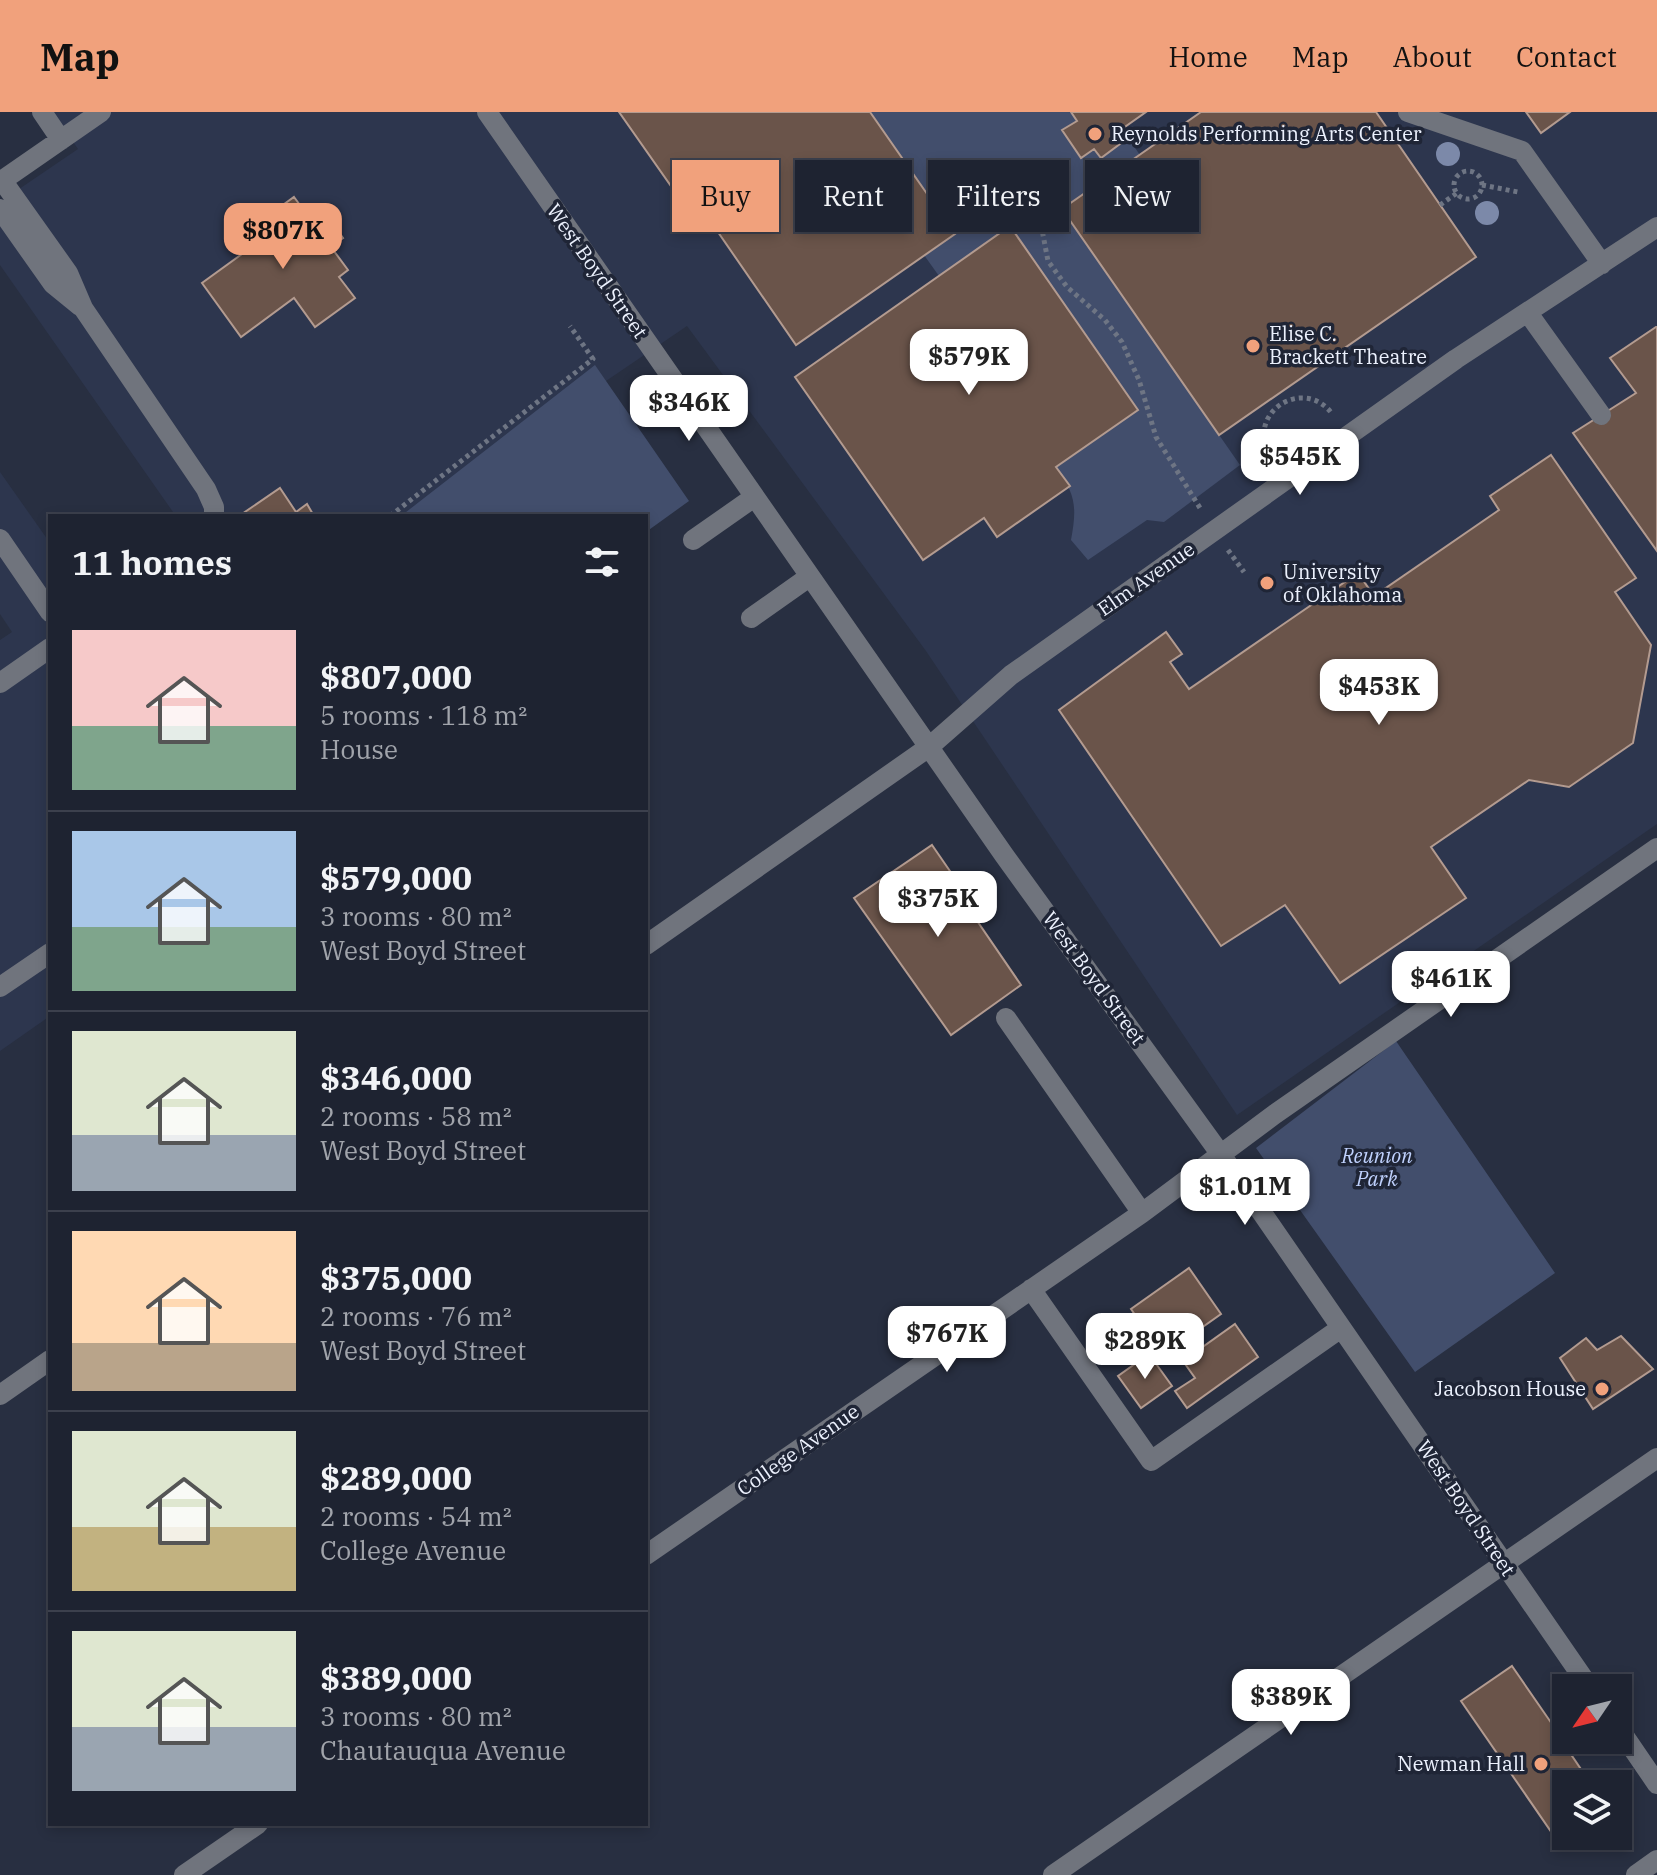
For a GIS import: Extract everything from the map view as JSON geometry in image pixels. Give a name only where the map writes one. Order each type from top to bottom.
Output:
[{"type":"street","points":[[42,112],[61,140]]},
{"type":"street","points":[[101,112],[1,181],[68,273],[83,308],[206,489],[214,514]]},
{"type":"street","name":"West Boyd Street","points":[[487,112],[753,498],[1221,1155],[1580,1674]]},
{"type":"street","points":[[1408,112],[1522,151],[1602,264]]},
{"type":"street","points":[[0,209],[53,284],[83,308]]},
{"type":"street","name":"Elm Avenue","points":[[648,944],[929,747],[1011,675],[1215,530],[1456,359],[1657,227]]},
{"type":"street","points":[[1528,313],[1601,415]]},
{"type":"street","points":[[693,540],[753,498]]},
{"type":"street","points":[[0,539],[48,609]]},
{"type":"street","points":[[751,618],[809,577]]},
{"type":"street","points":[[0,683],[48,649]]},
{"type":"street","name":"College Avenue","points":[[648,1554],[1142,1213],[1275,1114],[1657,848]]},
{"type":"street","points":[[0,987],[48,954]]},
{"type":"street","points":[[1006,1018],[1142,1213]]},
{"type":"street","points":[[1031,1289],[1151,1461],[1341,1328]]},
{"type":"street","points":[[0,1395],[48,1361]]},
{"type":"street","points":[[1053,1875],[1657,1458]]},
{"type":"street","points":[[1632,1747],[1657,1784]]},
{"type":"street","points":[[184,1875],[255,1826]]},
{"type":"street","points":[[1636,1875],[1657,1860]]},
{"type":"path","points":[[1467,171],[1476,173],[1482,185],[1479,193],[1471,198],[1457,193],[1454,187],[1456,178],[1467,171]]},
{"type":"path","points":[[1482,185],[1522,193]]},
{"type":"path","points":[[1440,205],[1457,193]]},
{"type":"path","points":[[1042,232],[1048,261],[1067,287],[1105,320],[1122,342],[1139,380],[1156,437],[1244,572]]},
{"type":"path","points":[[393,514],[593,359],[570,326]]},
{"type":"path","points":[[1271,458],[1263,435],[1266,420],[1277,407],[1304,399],[1314,400],[1328,408]]},
{"type":"shaded area","name":"University of Oklahoma","points":[[52,112],[1657,112],[1657,824],[1237,1115],[926,651],[687,326],[410,514],[171,514],[173,512],[0,265],[0,202],[78,149]]},
{"type":"shaded area","points":[[0,472],[48,540],[48,1017],[0,1051],[0,640],[12,632],[0,614]]},
{"type":"green space","points":[[870,112],[1071,112],[1077,121],[1062,131],[1081,158],[1094,149],[1101,157],[1128,138],[1140,155],[1133,160],[1085,160],[1085,193],[1069,204],[1069,160],[928,160],[928,232],[1003,232],[939,276],[924,255],[912,223],[912,160],[888,160]]},
{"type":"green space","points":[[1069,219],[1240,465],[1164,522],[1147,520],[1088,560],[1071,540],[1073,502],[1068,486],[1056,467],[1138,409],[1014,232],[1069,232]]},
{"type":"green space","points":[[595,365],[689,501],[648,531],[648,514],[404,514]]},
{"type":"green space","name":"Reunion Park","points":[[1396,1041],[1555,1273],[1415,1372],[1256,1148]]},
{"type":"building","points":[[619,112],[870,112],[903,160],[795,160],[795,232],[912,232],[912,172],[928,195],[928,232],[955,234],[796,345],[718,232],[779,232],[779,160],[672,160],[672,188]]},
{"type":"building","name":"Reynolds Performing Arts Center","points":[[1071,112],[1146,112],[1122,129],[1128,138],[1101,158],[1094,149],[1081,158],[1062,130],[1077,121]]},
{"type":"building","name":"Elise C. Brackett Theatre","points":[[1201,112],[1376,112],[1476,257],[1219,435],[1069,219],[1069,204],[1085,193],[1085,232],[1199,232],[1199,160],[1132,160]]},
{"type":"building","points":[[1526,112],[1570,112],[1541,133]]},
{"type":"building","points":[[294,197],[311,220],[324,211],[343,238],[331,247],[348,270],[339,277],[355,298],[315,327],[294,298],[241,337],[202,283],[253,246],[243,234]]},
{"type":"building","points":[[1001,232],[1014,232],[1138,410],[1056,467],[1070,486],[997,537],[984,518],[923,560],[795,377]]},
{"type":"building","points":[[1657,327],[1657,551],[1573,433],[1636,393],[1610,358]]},
{"type":"building","points":[[1551,455],[1636,578],[1615,592],[1651,645],[1633,743],[1569,787],[1529,780],[1431,847],[1466,898],[1340,983],[1285,905],[1221,946],[1059,710],[1166,632],[1182,654],[1170,662],[1189,689],[1358,573],[1374,596],[1499,510],[1490,496]]},
{"type":"building","points":[[280,488],[296,512],[307,504],[313,514],[242,514]]},
{"type":"building","points":[[932,845],[974,906],[969,909],[1021,985],[951,1035],[854,898]]},
{"type":"building","points":[[1189,1268],[1221,1314],[1163,1355],[1131,1309]]},
{"type":"building","points":[[1235,1324],[1258,1357],[1187,1408],[1175,1391],[1195,1378],[1183,1361]]},
{"type":"building","name":"Jacobson House","points":[[1621,1336],[1653,1369],[1593,1409],[1560,1358],[1586,1338],[1597,1350]]},
{"type":"building","points":[[1149,1354],[1172,1386],[1141,1408],[1118,1376]]},
{"type":"building","name":"Newman Hall","points":[[1512,1666],[1552,1724],[1552,1754],[1571,1754],[1582,1770],[1552,1770],[1552,1833],[1461,1701]]},
{"type":"place","name":"Reynolds Performing Arts Center","points":[[1095,134]]},
{"type":"place","name":"Elise C. Brackett Theatre","points":[[1253,346]]},
{"type":"place","name":"University of Oklahoma","points":[[1267,583]]},
{"type":"place","name":"Jacobson House","points":[[1602,1389]]},
{"type":"place","name":"Newman Hall","points":[[1541,1764]]}]
